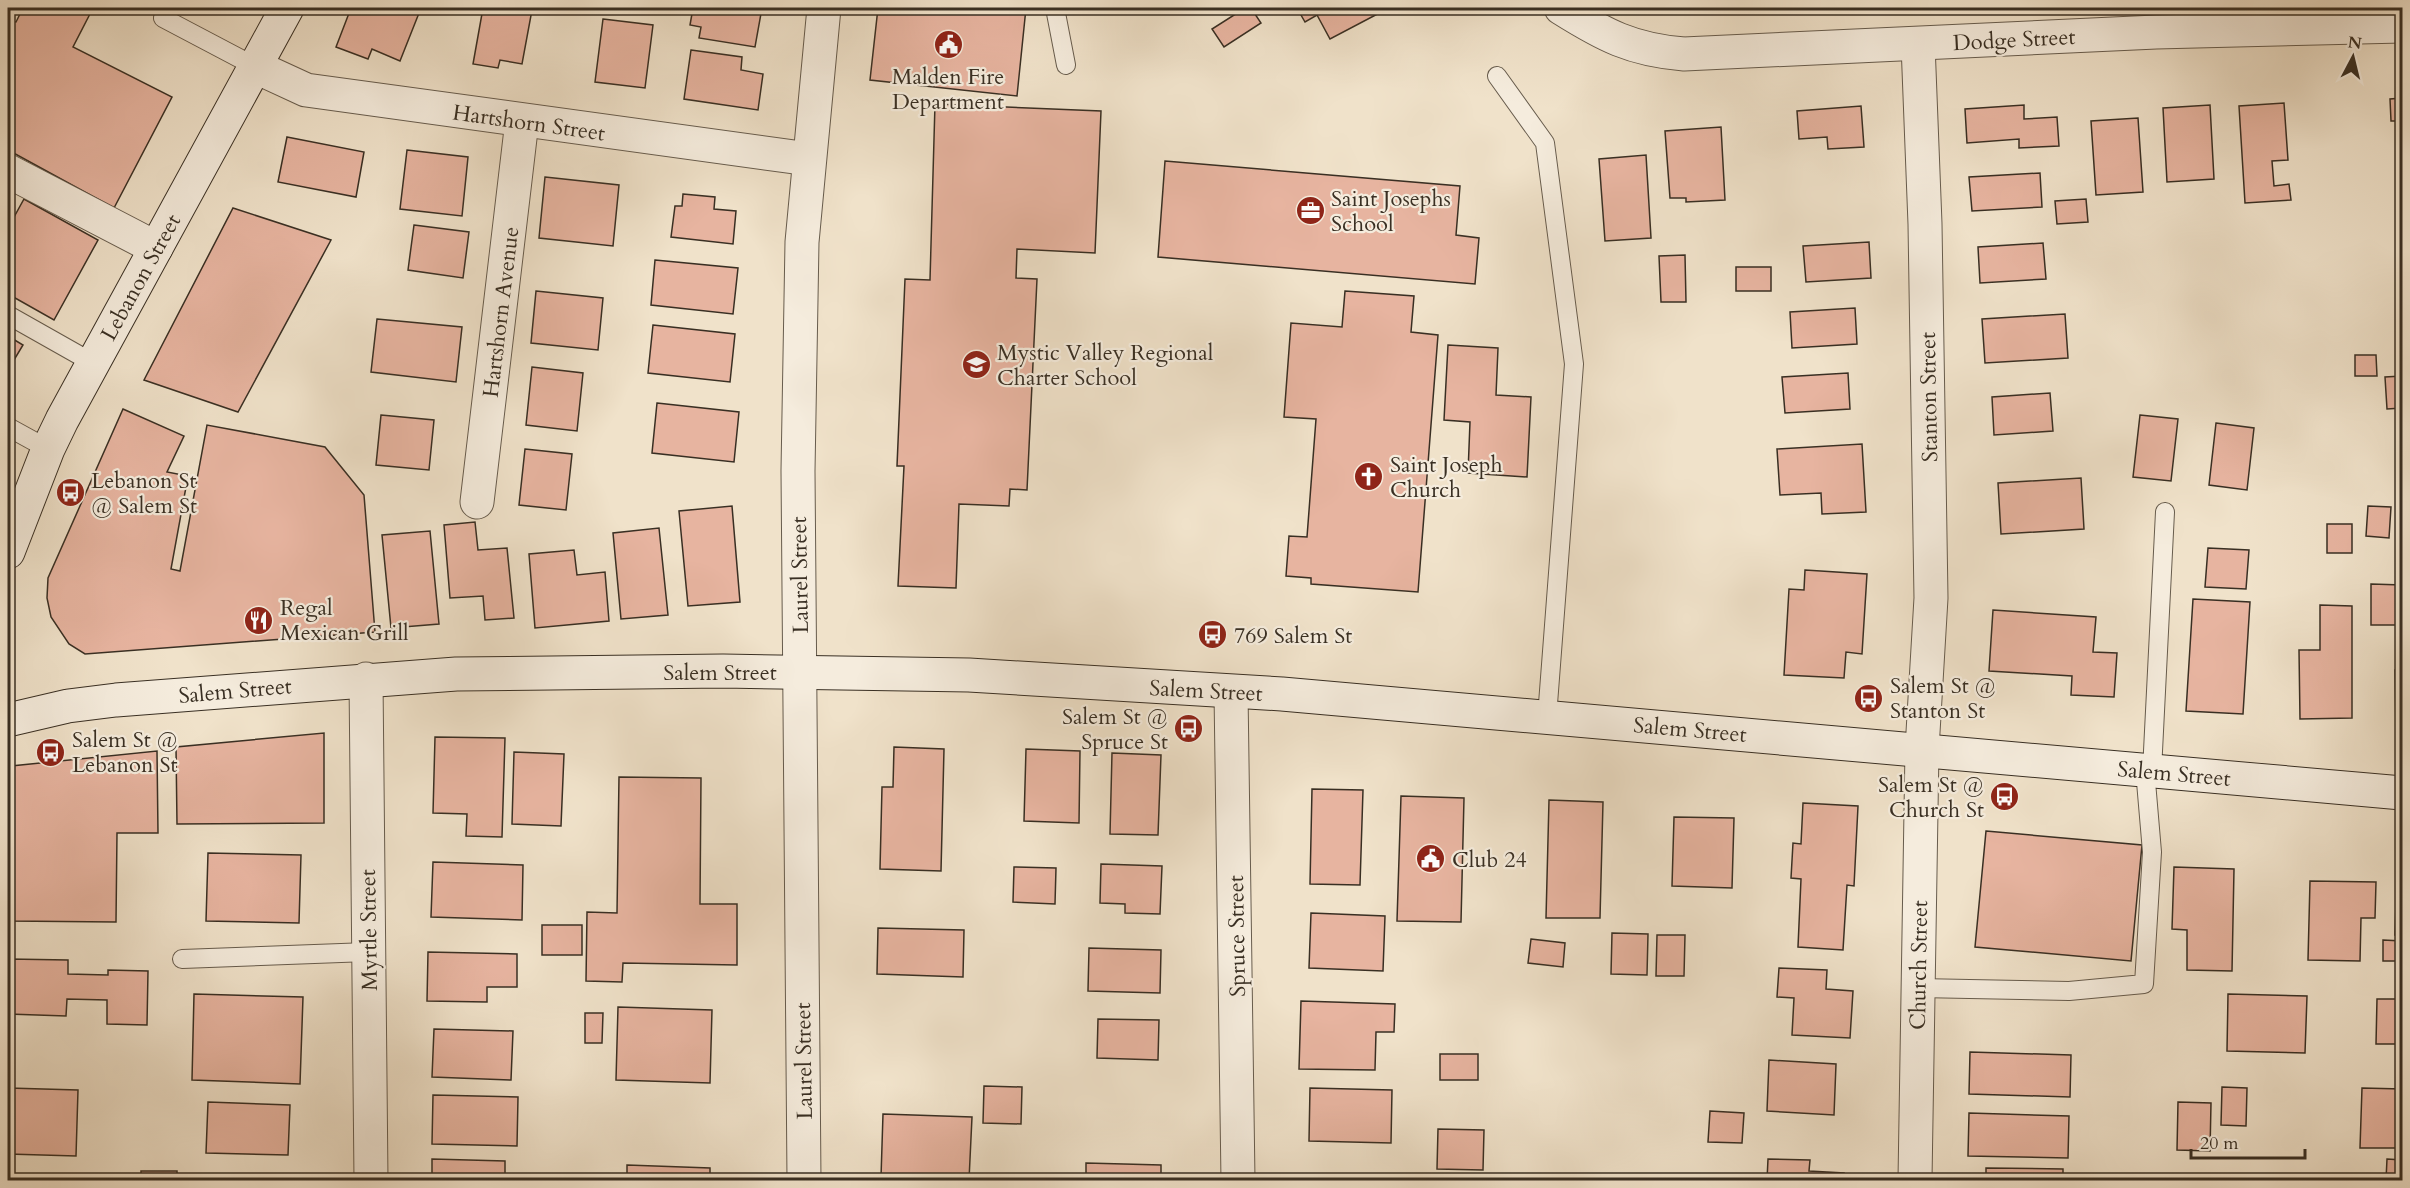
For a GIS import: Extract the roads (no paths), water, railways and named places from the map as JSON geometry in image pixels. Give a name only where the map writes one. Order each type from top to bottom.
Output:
[{"type":"street","name":"Lebanon Street","points":[[8,552],[48,449],[287,8]]},
{"type":"street","name":"Laurel Street","points":[[804,1180],[798,816],[801,673],[798,471],[802,242],[824,8]]},
{"type":"street","name":"Dodge Street","points":[[1561,8],[1627,45],[1651,51],[1684,54],[1918,44],[2151,20],[2403,26]]},
{"type":"street","name":"Stanton Street","points":[[1918,44],[1925,236],[1931,598],[1922,749]]},
{"type":"street","name":"Hartshorn Street","points":[[256,67],[298,89],[522,122],[809,159]]},
{"type":"street","name":"Hartshorn Avenue","points":[[477,502],[522,122]]},
{"type":"street","points":[[8,171],[156,248]]},
{"type":"street","name":"Salem Street","points":[[8,720],[68,706],[97,702],[366,679],[456,674],[969,675],[1231,692],[1547,717],[2403,793]]},
{"type":"street","name":"Myrtle Street","points":[[366,679],[370,1180]]},
{"type":"street","name":"Spruce Street","points":[[1231,692],[1238,1180]]},
{"type":"street","name":"Church Street","points":[[1915,1180],[1922,749]]},
{"type":"lane","points":[[168,8],[163,18],[256,67]]},
{"type":"lane","points":[[1055,8],[1066,64]]},
{"type":"lane","points":[[1497,76],[1545,143],[1574,364],[1547,717]]},
{"type":"lane","points":[[8,315],[93,363]]},
{"type":"lane","points":[[8,427],[48,449]]},
{"type":"lane","points":[[1918,988],[2068,991],[2144,984],[2152,852],[2149,771],[2165,512]]},
{"type":"lane","points":[[182,959],[368,952]]},
{"type":"place","name":"Malden Fire Department","points":[[948,44]]},
{"type":"place","name":"Saint Josephs School","points":[[1310,211]]},
{"type":"place","name":"Mystic Valley Regional Charter School","points":[[976,365]]},
{"type":"place","name":"Saint Joseph Church","points":[[1369,477]]},
{"type":"place","name":"Lebanon St @ Salem St","points":[[70,493]]},
{"type":"place","name":"Regal Mexican Grill","points":[[259,620]]},
{"type":"place","name":"769 Salem St","points":[[1213,635]]},
{"type":"place","name":"Salem St @ Stanton St","points":[[1869,698]]},
{"type":"place","name":"Salem St @ Spruce St","points":[[1189,729]]},
{"type":"place","name":"Salem St @ Lebanon St","points":[[51,752]]},
{"type":"place","name":"Salem St @ Church St","points":[[2005,797]]},
{"type":"place","name":"Club 24","points":[[1431,859]]}]
